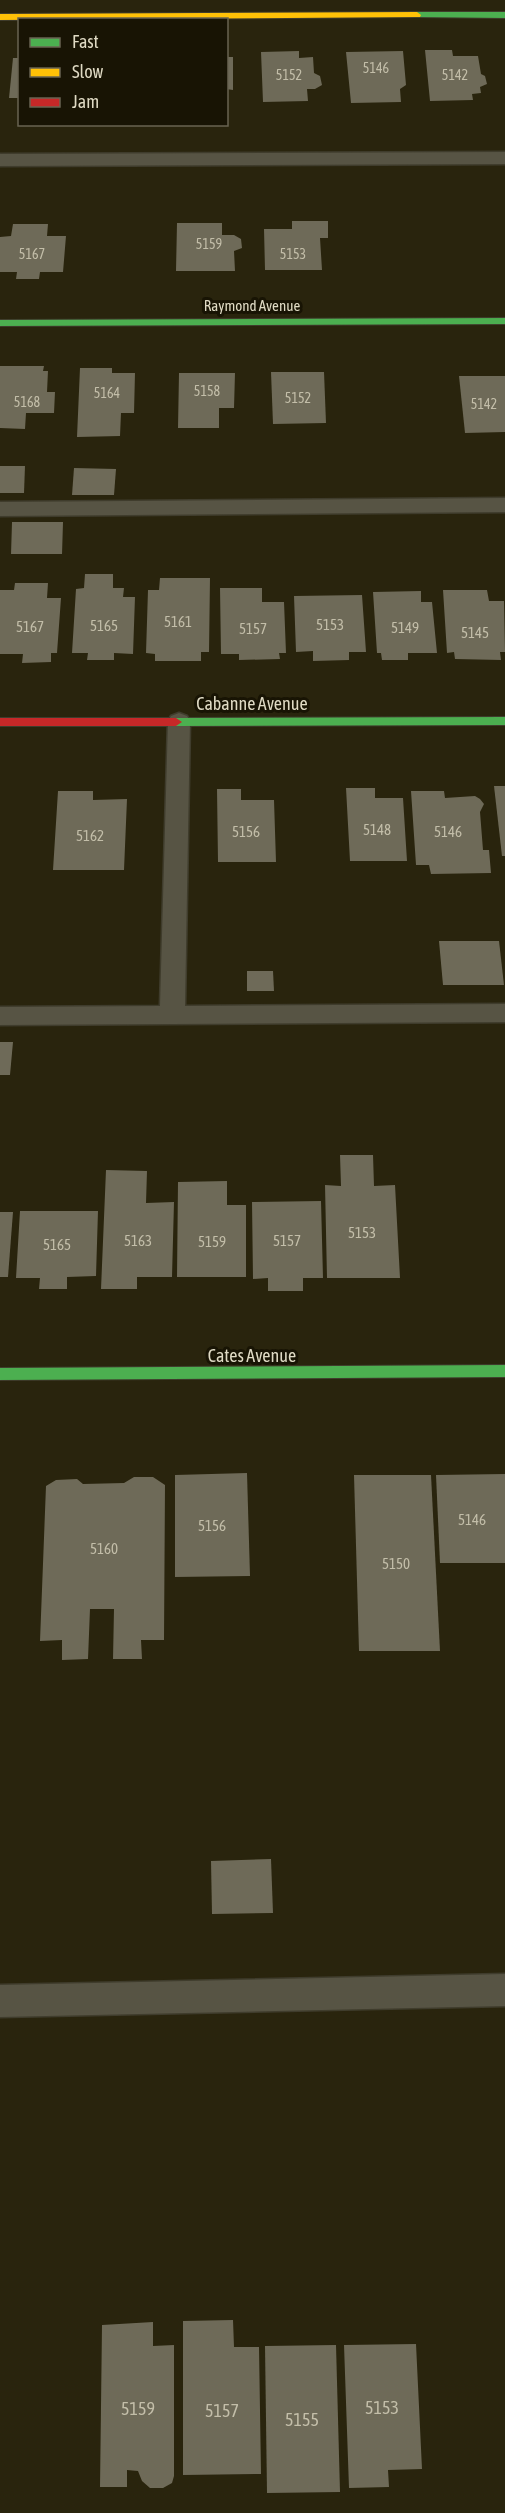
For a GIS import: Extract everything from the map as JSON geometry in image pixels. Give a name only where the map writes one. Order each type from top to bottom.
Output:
[{"type":"street","points":[[0,17],[505,15]]},
{"type":"street","name":"Raymond Avenue","points":[[0,323],[505,321]]},
{"type":"street","name":"Cabanne Avenue","points":[[0,722],[505,720]]},
{"type":"street","name":"Cates Avenue","points":[[0,1374],[505,1371]]},
{"type":"lane","points":[[0,160],[505,158]]},
{"type":"lane","points":[[0,509],[505,506]]},
{"type":"lane","points":[[172,1015],[179,722]]},
{"type":"lane","points":[[0,1017],[505,1013]]},
{"type":"lane","points":[[0,2001],[505,1990]]},
{"type":"building","points":[[425,50],[452,50],[453,56],[478,56],[481,74],[485,76],[487,84],[480,87],[481,93],[472,94],[473,100],[430,101]]},
{"type":"building","points":[[299,51],[299,58],[313,57],[314,73],[320,76],[322,85],[315,89],[307,89],[308,101],[263,102],[261,52]]},
{"type":"building","points":[[403,51],[406,85],[400,89],[401,102],[351,103],[346,52]]},
{"type":"building","points":[[228,57],[233,57],[233,90],[228,89]]},
{"type":"building","points":[[13,58],[18,58],[18,98],[9,98]]},
{"type":"building","points":[[292,221],[328,221],[328,238],[320,238],[322,270],[265,270],[264,229],[292,229]]},
{"type":"building","points":[[177,223],[222,223],[222,235],[234,235],[241,239],[242,248],[234,251],[235,271],[176,271]]},
{"type":"building","points":[[13,224],[48,224],[47,236],[66,236],[63,272],[40,272],[39,279],[16,279],[17,272],[0,272],[0,237],[11,236]]},
{"type":"building","points":[[0,366],[44,366],[43,371],[48,371],[47,392],[55,392],[54,413],[26,413],[25,429],[0,428]]},
{"type":"building","points":[[80,368],[112,368],[112,373],[135,373],[134,413],[121,413],[120,436],[77,437]]},
{"type":"building","points":[[271,372],[324,372],[326,423],[273,424]]},
{"type":"building","points":[[179,373],[235,373],[234,408],[219,408],[219,428],[178,428]]},
{"type":"building","points":[[459,376],[505,376],[505,432],[465,433]]},
{"type":"building","points":[[0,466],[25,466],[24,493],[0,493]]},
{"type":"building","points":[[74,468],[116,469],[114,495],[72,495]]},
{"type":"building","points":[[12,522],[63,522],[62,554],[11,554]]},
{"type":"building","points":[[85,574],[113,574],[113,588],[124,588],[123,597],[135,597],[133,654],[114,653],[114,660],[87,660],[88,653],[72,653],[76,589],[84,588]]},
{"type":"building","points":[[160,578],[210,578],[209,652],[201,652],[201,661],[155,661],[155,654],[146,653],[148,590],[159,590]]},
{"type":"building","points":[[15,583],[48,583],[47,598],[61,598],[57,653],[51,653],[51,662],[22,663],[23,654],[0,654],[0,590],[14,590]]},
{"type":"building","points":[[220,588],[262,588],[262,602],[284,602],[286,653],[279,653],[280,659],[239,660],[239,654],[221,654]]},
{"type":"building","points":[[443,590],[487,590],[489,601],[504,601],[505,652],[500,652],[501,660],[455,659],[454,652],[447,653]]},
{"type":"building","points":[[421,591],[421,602],[432,602],[437,653],[408,653],[408,660],[382,660],[381,653],[377,653],[373,592]]},
{"type":"building","points":[[362,595],[366,652],[349,652],[349,660],[313,661],[313,651],[296,652],[294,596]]},
{"type":"building","points":[[494,786],[505,786],[505,856],[502,856]]},
{"type":"building","points":[[346,788],[375,788],[375,798],[403,798],[407,861],[350,861]]},
{"type":"building","points":[[217,789],[241,789],[241,800],[274,800],[276,862],[218,862]]},
{"type":"building","points":[[58,791],[93,791],[93,800],[127,799],[124,870],[53,870]]},
{"type":"building","points":[[411,791],[444,791],[445,798],[475,796],[480,799],[484,804],[480,812],[483,850],[489,850],[491,873],[431,874],[429,865],[416,865]]},
{"type":"building","points":[[439,941],[499,941],[504,985],[443,985]]},
{"type":"building","points":[[247,971],[273,971],[274,991],[247,991]]},
{"type":"building","points":[[0,1042],[13,1042],[10,1075],[0,1075]]},
{"type":"building","points":[[340,1155],[373,1155],[374,1186],[395,1185],[400,1278],[327,1278],[325,1185],[341,1186]]},
{"type":"building","points":[[106,1170],[147,1171],[146,1203],[174,1202],[172,1277],[137,1277],[137,1289],[101,1289]]},
{"type":"building","points":[[227,1181],[227,1205],[246,1205],[246,1277],[177,1277],[178,1182]]},
{"type":"building","points":[[321,1201],[323,1278],[303,1278],[303,1291],[268,1291],[268,1278],[253,1279],[252,1202]]},
{"type":"building","points":[[20,1211],[98,1211],[96,1276],[67,1277],[67,1289],[39,1289],[40,1278],[16,1278]]},
{"type":"building","points":[[0,1212],[13,1212],[8,1277],[0,1277]]},
{"type":"building","points":[[247,1473],[250,1576],[175,1577],[175,1475]]},
{"type":"building","points":[[505,1474],[505,1563],[440,1563],[436,1475]]},
{"type":"building","points":[[354,1475],[431,1475],[440,1651],[359,1651]]},
{"type":"building","points":[[134,1477],[153,1477],[165,1485],[164,1640],[141,1640],[142,1659],[113,1659],[114,1609],[90,1609],[88,1659],[62,1660],[62,1640],[40,1641],[46,1486],[56,1480],[77,1479],[83,1484],[124,1483]]},
{"type":"building","points":[[271,1859],[273,1913],[212,1914],[211,1861]]},
{"type":"building","points":[[233,2320],[234,2347],[259,2347],[261,2474],[183,2475],[183,2321]]},
{"type":"building","points":[[153,2322],[153,2346],[174,2345],[174,2476],[172,2483],[163,2488],[150,2488],[142,2481],[138,2471],[127,2470],[127,2487],[100,2487],[102,2325]]},
{"type":"building","points":[[416,2344],[422,2469],[388,2470],[389,2487],[349,2488],[344,2345]]},
{"type":"building","points":[[336,2345],[340,2492],[267,2493],[265,2346]]},
{"type":"traffic: fast","points":[[417,15],[505,15]]},
{"type":"traffic: fast","points":[[0,323],[505,321]]},
{"type":"traffic: fast","points":[[176,722],[505,721]]},
{"type":"traffic: fast","points":[[0,1374],[505,1371]]},
{"type":"traffic: slow","points":[[0,17],[417,15]]},
{"type":"traffic: jam","points":[[0,722],[176,722]]}]
